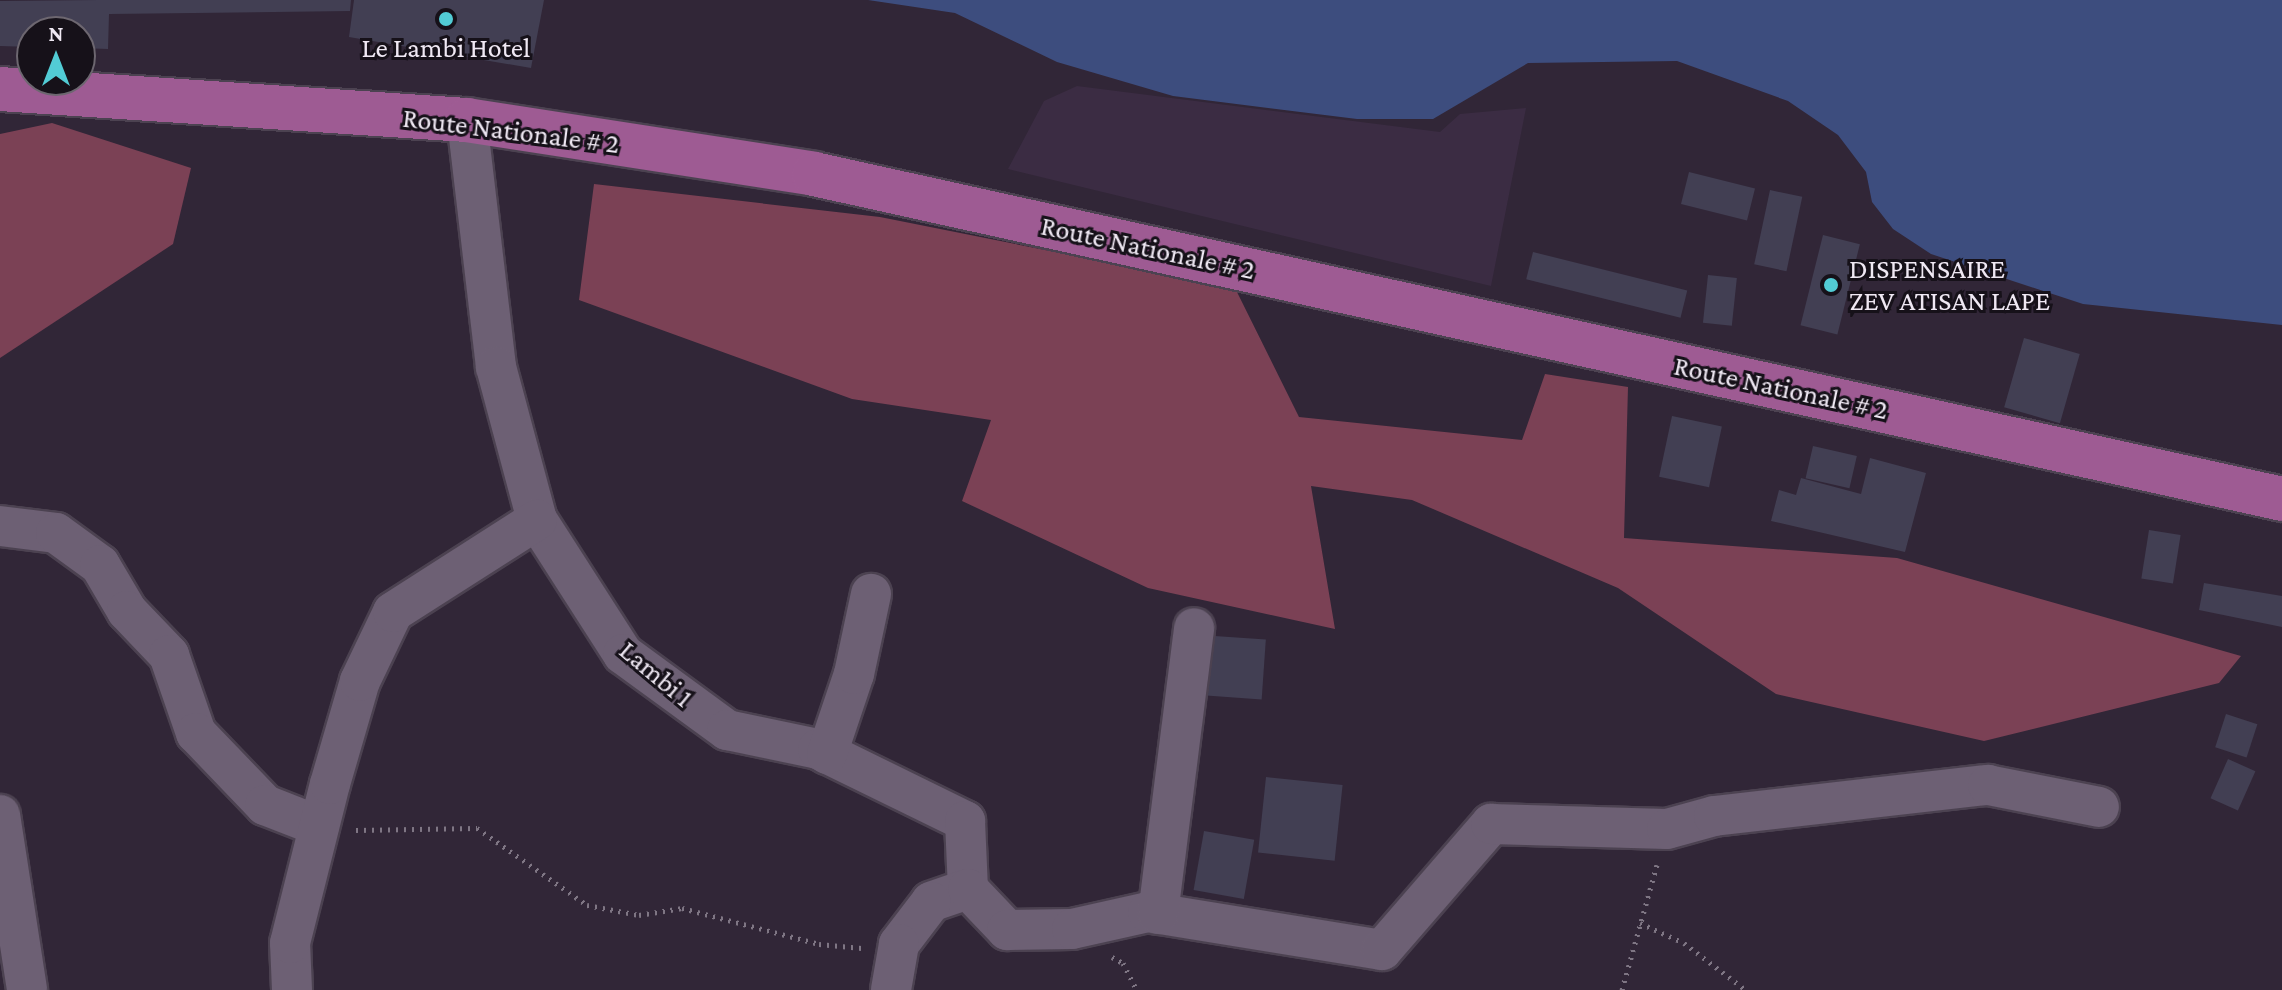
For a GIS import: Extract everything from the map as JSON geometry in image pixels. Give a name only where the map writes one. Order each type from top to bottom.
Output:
[{"type":"main road","name":"Route Nationale # 2","points":[[0,89],[467,120],[814,174],[2282,499]]},
{"type":"street","name":"Lambi 1","points":[[467,120],[496,367],[537,520],[623,654],[727,730],[827,754],[965,821],[968,889]]},
{"type":"street","points":[[292,990],[290,943],[319,826],[360,681],[393,612],[537,520]]},
{"type":"street","points":[[0,526],[56,533],[100,565],[127,611],[169,655],[196,733],[265,805],[319,826]]},
{"type":"street","points":[[827,754],[854,674],[871,594]]},
{"type":"street","points":[[1158,914],[1194,628]]},
{"type":"street","points":[[891,990],[899,944],[931,902],[968,889],[1007,930],[1072,929],[1148,912],[1382,950],[1491,824],[1667,829],[1714,816],[1988,785],[2099,807]]},
{"type":"street","points":[[0,815],[27,990]]},
{"type":"path","points":[[319,826],[477,828],[587,905],[639,915],[682,908],[819,944],[869,949],[899,944]]},
{"type":"path","points":[[1622,990],[1667,829]]},
{"type":"path","points":[[1640,923],[1684,943],[1746,990]]},
{"type":"shaded area","points":[[1077,86],[1440,132],[1460,114],[1526,108],[1491,286],[1008,169],[1044,101]]},
{"type":"shaded area","points":[[52,123],[191,168],[173,244],[0,358],[0,134]]},
{"type":"shaded area","points":[[594,184],[880,217],[1235,288],[1299,417],[1522,440],[1545,374],[1628,387],[1624,538],[1897,558],[2241,656],[2219,683],[1984,741],[1776,694],[1618,588],[1412,500],[1311,486],[1335,629],[1148,588],[962,501],[991,420],[852,399],[579,300]]},
{"type":"water","points":[[868,0],[2282,0],[2282,325],[2083,304],[1931,254],[1893,229],[1872,202],[1866,172],[1838,135],[1788,101],[1677,61],[1528,63],[1433,119],[1357,119],[1173,96],[1057,62],[955,13]]},
{"type":"building","points":[[351,0],[350,11],[109,14],[108,49],[96,49],[96,16],[16,16],[16,46],[0,46],[0,1]]},
{"type":"building","name":"Le Lambi Hotel","points":[[354,0],[544,0],[531,68],[349,37]]},
{"type":"building","points":[[1689,172],[1755,188],[1747,220],[1681,204]]},
{"type":"building","points":[[1770,190],[1802,197],[1786,271],[1754,264]]},
{"type":"building","name":"DISPENSAIRE ZEV ATISAN LAPE","points":[[1823,235],[1860,244],[1837,334],[1801,325]]},
{"type":"building","points":[[1533,252],[1687,290],[1681,318],[1526,279]]},
{"type":"building","points":[[1708,275],[1737,278],[1732,326],[1703,323]]},
{"type":"building","points":[[2024,338],[2080,354],[2060,423],[2004,407]]},
{"type":"building","points":[[1672,416],[1722,427],[1709,487],[1659,477]]},
{"type":"building","points":[[1813,446],[1857,456],[1849,488],[1806,478]]},
{"type":"building","points":[[1870,458],[1926,473],[1905,552],[1771,521],[1779,490],[1796,495],[1801,478],[1861,494]]},
{"type":"building","points":[[2149,530],[2181,535],[2173,583],[2141,578]]},
{"type":"building","points":[[2204,583],[2282,596],[2282,627],[2199,610]]},
{"type":"building","points":[[1200,635],[1266,640],[1262,699],[1196,695]]},
{"type":"building","points":[[2226,714],[2257,724],[2247,757],[2215,747]]},
{"type":"building","points":[[2228,759],[2255,771],[2238,810],[2211,798]]},
{"type":"building","points":[[1266,777],[1343,785],[1335,861],[1258,853]]},
{"type":"building","points":[[1204,831],[1254,840],[1244,899],[1194,890]]},
{"type":"place","name":"Le Lambi Hotel","points":[[446,19]]},
{"type":"place","name":"DISPENSAIRE ZEV ATISAN LAPE","points":[[1831,285]]}]
